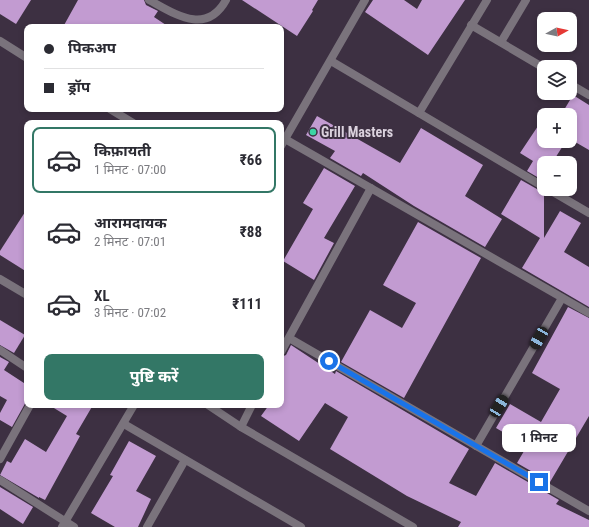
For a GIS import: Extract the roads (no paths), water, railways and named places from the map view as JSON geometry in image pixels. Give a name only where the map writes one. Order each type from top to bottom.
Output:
[{"type":"street","points":[[149,0],[182,18],[200,20],[213,16],[226,0]]},
{"type":"street","points":[[284,140],[365,0]]},
{"type":"street","points":[[419,114],[486,0]]},
{"type":"street","points":[[501,42],[526,0]]},
{"type":"street","points":[[471,25],[537,64]]},
{"type":"street","points":[[0,41],[24,56]]},
{"type":"street","points":[[331,61],[537,182]]},
{"type":"street","points":[[577,88],[589,95]]},
{"type":"street","points":[[115,112],[128,120]]},
{"type":"street","points":[[284,143],[371,188],[589,313]]},
{"type":"street","points":[[284,347],[371,188]]},
{"type":"street","points":[[560,196],[589,213]]},
{"type":"street","points":[[0,279],[24,293]]},
{"type":"street","points":[[476,446],[562,298]]},
{"type":"street","points":[[289,338],[589,511]]},
{"type":"street","points":[[0,350],[24,366]]},
{"type":"street","points":[[0,458],[28,408]]},
{"type":"street","points":[[64,524],[132,408]]},
{"type":"street","points":[[212,408],[241,427],[413,527]]},
{"type":"street","points":[[241,427],[250,408]]},
{"type":"street","points":[[124,424],[300,527]]},
{"type":"street","points":[[147,527],[185,460]]},
{"type":"street","points":[[0,480],[64,524],[74,527]]},
{"type":"place","name":"Grill Masters","points":[[313,132]]}]
